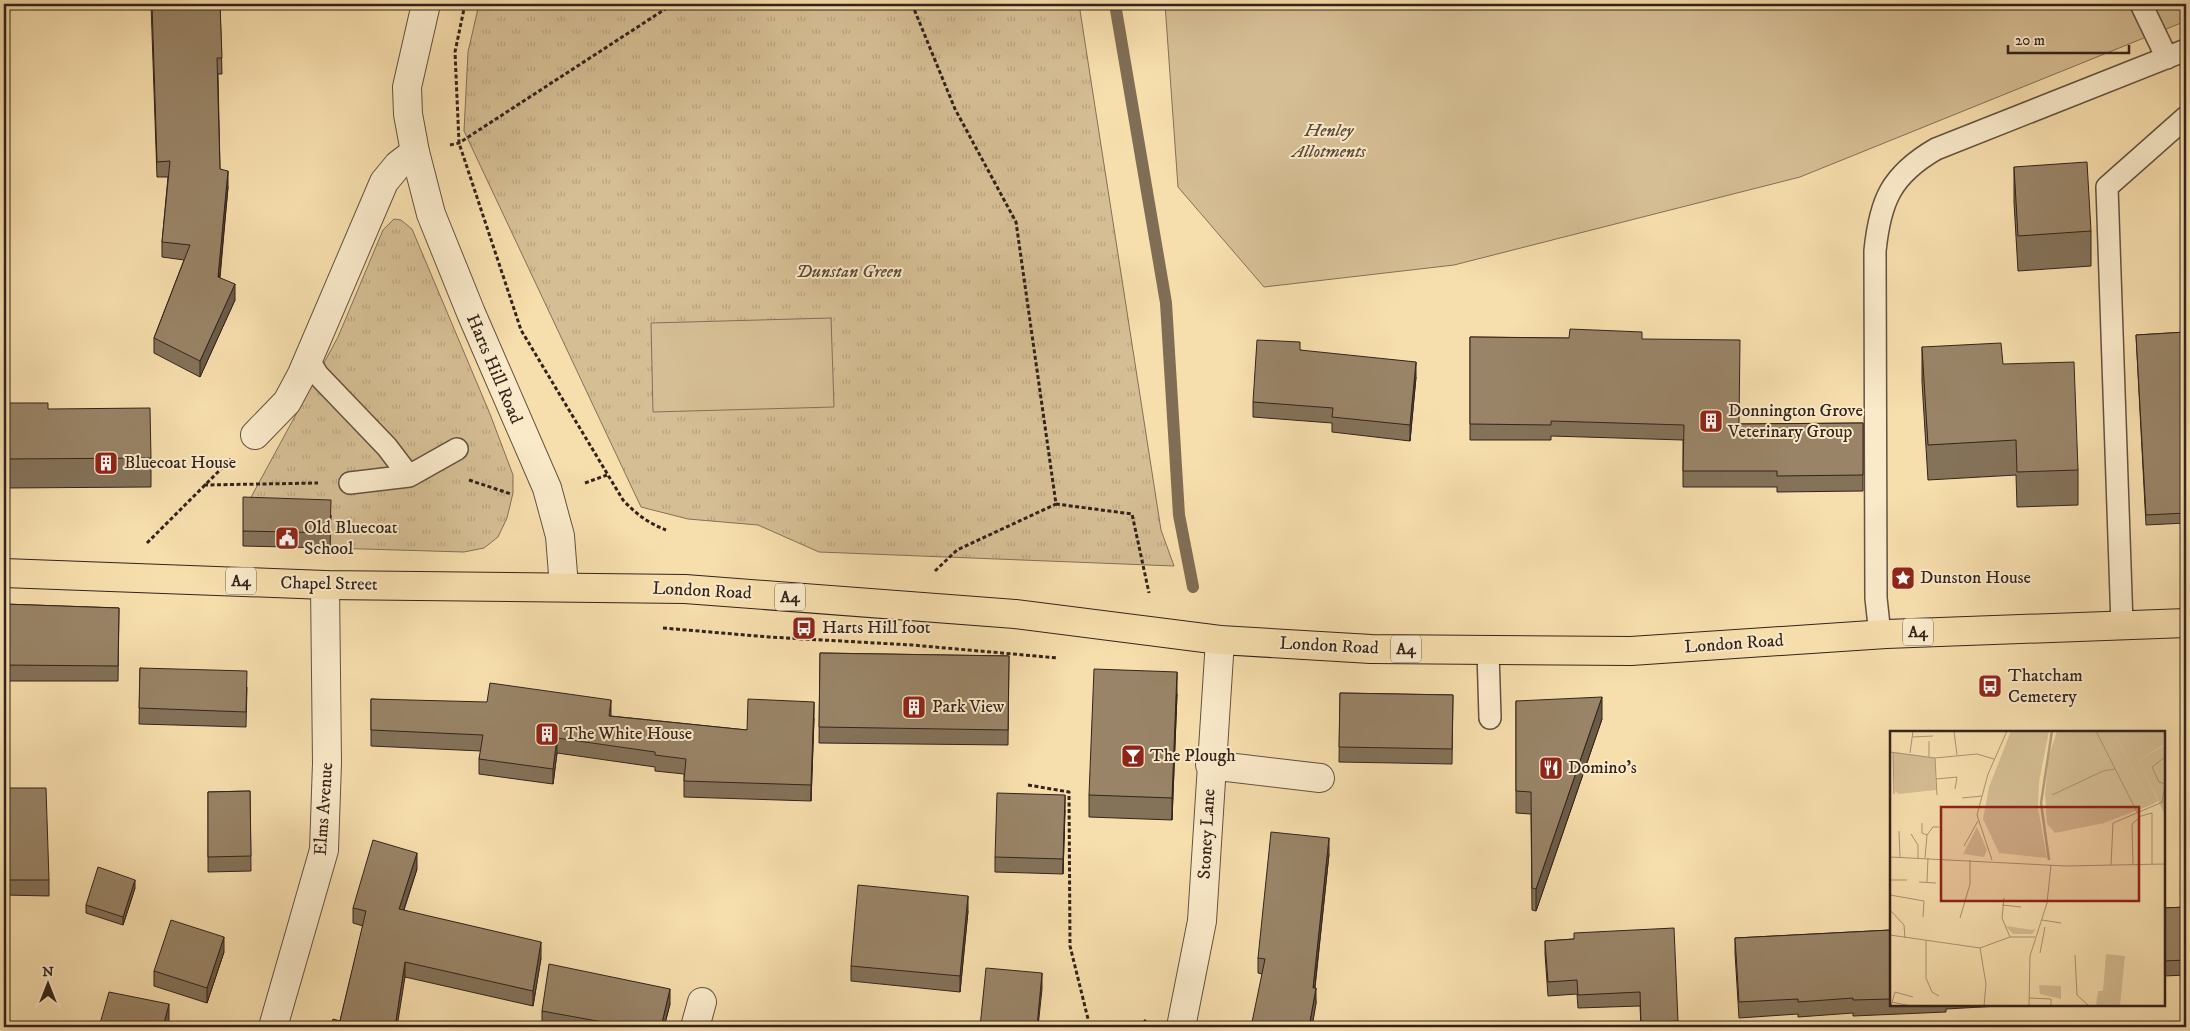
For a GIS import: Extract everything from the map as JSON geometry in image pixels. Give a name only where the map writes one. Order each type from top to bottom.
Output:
[{"type":"main road","name":"Chapel Street","points":[[4,573],[324,585],[564,587]]},
{"type":"main road","name":"London Road","points":[[564,587],[685,589],[1015,614],[1220,640],[1371,649],[1631,651],[1880,635],[2186,623]]},
{"type":"street","name":"Harts Hill Road","points":[[426,4],[407,87],[408,114],[415,152],[431,214],[470,313],[547,488],[560,536],[564,587]]},
{"type":"street","points":[[255,435],[287,402],[308,359],[384,182],[398,165],[415,152]]},
{"type":"street","name":"Elms Avenue","points":[[274,1027],[324,850],[328,764],[324,585]]},
{"type":"street","name":"Stoney Lane","points":[[1181,1027],[1202,921],[1210,766],[1220,640]]},
{"type":"street","points":[[1210,766],[1320,778]]},
{"type":"lane","points":[[1880,635],[1876,598],[1875,251],[1878,221],[1887,196],[1900,176],[1915,162],[1936,149],[2177,54],[2141,4]]},
{"type":"lane","points":[[2122,625],[2107,186],[2186,117]]},
{"type":"lane","points":[[308,359],[318,375],[386,447],[409,476]]},
{"type":"lane","points":[[350,483],[409,476],[458,449]]},
{"type":"lane","points":[[1488,651],[1490,718]]},
{"type":"path","points":[[465,4],[455,52],[459,143],[521,330],[623,500],[636,514],[666,530]]},
{"type":"path","points":[[415,152],[459,143],[673,4]]},
{"type":"path","points":[[912,4],[955,109],[1016,222],[1056,504]]},
{"type":"path","points":[[143,577],[144,546],[255,435]]},
{"type":"path","points":[[432,463],[455,475],[519,496]]},
{"type":"path","points":[[585,483],[607,475]]},
{"type":"path","points":[[203,486],[350,483]]},
{"type":"path","points":[[931,575],[957,550],[1056,504],[1132,514],[1149,593]]},
{"type":"path","points":[[663,628],[769,637],[912,645],[1063,658]]},
{"type":"path","points":[[1028,785],[1069,792],[1070,946],[1090,1027]]},
{"type":"path","points":[[1140,1027],[1145,1021]]},
{"type":"green space","name":"Dunstan Green","points":[[479,4],[1079,4],[1161,530],[1174,566],[819,552],[758,525],[688,519],[641,507],[464,131],[468,52]]},
{"type":"green space","name":"Henley Allotments","points":[[1165,4],[2186,4],[2186,21],[1800,177],[1454,265],[1264,287],[1178,187]]},
{"type":"green space","points":[[394,219],[401,220],[412,229],[490,414],[513,475],[513,493],[507,518],[498,537],[484,548],[464,552],[330,548],[331,515],[243,512],[338,337],[383,230]]},
{"type":"green space","points":[[831,318],[834,407],[653,412],[651,323]]},
{"type":"building","points":[[152,4],[220,4],[222,58],[217,58],[220,169],[228,171],[218,277],[235,284],[200,361],[154,338],[190,245],[162,242],[170,161],[157,162]]},
{"type":"building","points":[[5,75],[6,128],[4,128]]},
{"type":"building","points":[[2087,162],[2091,231],[2018,236],[2014,167]]},
{"type":"building","points":[[1570,329],[1642,332],[1642,339],[1740,340],[1739,424],[1863,423],[1863,475],[1777,476],[1777,471],[1683,471],[1684,425],[1551,421],[1551,425],[1470,424],[1470,337],[1569,338]]},
{"type":"building","points":[[2186,332],[2186,513],[2146,515],[2136,335]]},
{"type":"building","points":[[1257,340],[1300,342],[1300,350],[1416,362],[1410,425],[1332,417],[1333,408],[1253,402]]},
{"type":"building","points":[[2001,343],[2003,364],[2074,362],[2078,470],[2017,472],[2016,440],[1928,445],[1922,347]]},
{"type":"building","points":[[4,403],[48,403],[48,409],[150,408],[151,458],[4,459]]},
{"type":"building","points":[[243,497],[331,500],[330,533],[243,531]]},
{"type":"building","points":[[4,604],[119,608],[118,666],[4,665]]},
{"type":"building","name":"Park View","points":[[820,653],[1009,656],[1008,730],[819,727]]},
{"type":"building","points":[[140,668],[247,671],[246,712],[139,708]]},
{"type":"building","name":"The Plough","points":[[1094,669],[1177,672],[1172,798],[1089,795]]},
{"type":"building","points":[[490,683],[611,700],[609,716],[747,730],[748,699],[814,702],[811,785],[684,781],[686,759],[655,755],[655,752],[557,738],[553,769],[479,759],[483,735],[371,730],[371,699],[487,702]]},
{"type":"building","points":[[1340,693],[1453,695],[1452,749],[1339,747]]},
{"type":"building","name":"Domino's","points":[[1602,697],[1536,889],[1532,888],[1531,792],[1516,791],[1516,701]]},
{"type":"building","points":[[4,788],[46,788],[49,880],[4,880]]},
{"type":"building","points":[[250,791],[251,856],[208,857],[208,792]]},
{"type":"building","points":[[997,793],[1065,795],[1063,859],[995,857]]},
{"type":"building","points":[[1271,832],[1329,838],[1313,988],[1316,988],[1309,1027],[1251,1027],[1265,959],[1258,958]]},
{"type":"building","points":[[373,840],[417,853],[399,909],[541,942],[533,991],[405,962],[395,1027],[331,1027],[333,1019],[340,1021],[366,911],[353,908]]},
{"type":"building","points":[[98,867],[135,880],[123,917],[86,905]]},
{"type":"building","points":[[858,885],[968,896],[960,976],[851,966]]},
{"type":"building","points":[[2186,907],[2186,960],[2165,961],[2165,908]]},
{"type":"building","points":[[171,920],[224,937],[207,988],[154,971]]},
{"type":"building","points":[[1674,928],[1678,1021],[1641,1023],[1640,992],[1578,995],[1577,980],[1548,982],[1545,941],[1574,939],[1574,933]]},
{"type":"building","points":[[1890,930],[1890,999],[1853,1000],[1853,998],[1798,1002],[1798,999],[1739,1002],[1735,938]]},
{"type":"building","points":[[549,964],[670,989],[661,1027],[630,1027],[542,1011]]},
{"type":"building","points":[[986,968],[1042,973],[1037,1027],[980,1027]]},
{"type":"building","points":[[109,992],[169,1004],[163,1027],[99,1027]]},
{"type":"waterway","points":[[1115,4],[1166,303],[1179,515],[1193,587]]},
{"type":"place","name":"Donnington Grove Veterinary Group","points":[[1711,421]]},
{"type":"place","name":"Bluecoat House","points":[[106,463]]},
{"type":"place","name":"Old Bluecoat School","points":[[287,538]]},
{"type":"place","name":"Dunston House","points":[[1903,578]]},
{"type":"place","name":"Harts Hill foot","points":[[804,628]]},
{"type":"place","name":"Thatcham Cemetery","points":[[1990,686]]},
{"type":"place","name":"Park View","points":[[914,707]]},
{"type":"place","name":"The White House","points":[[547,734]]},
{"type":"place","name":"The Plough","points":[[1133,756]]},
{"type":"place","name":"Domino's","points":[[1551,768]]}]
